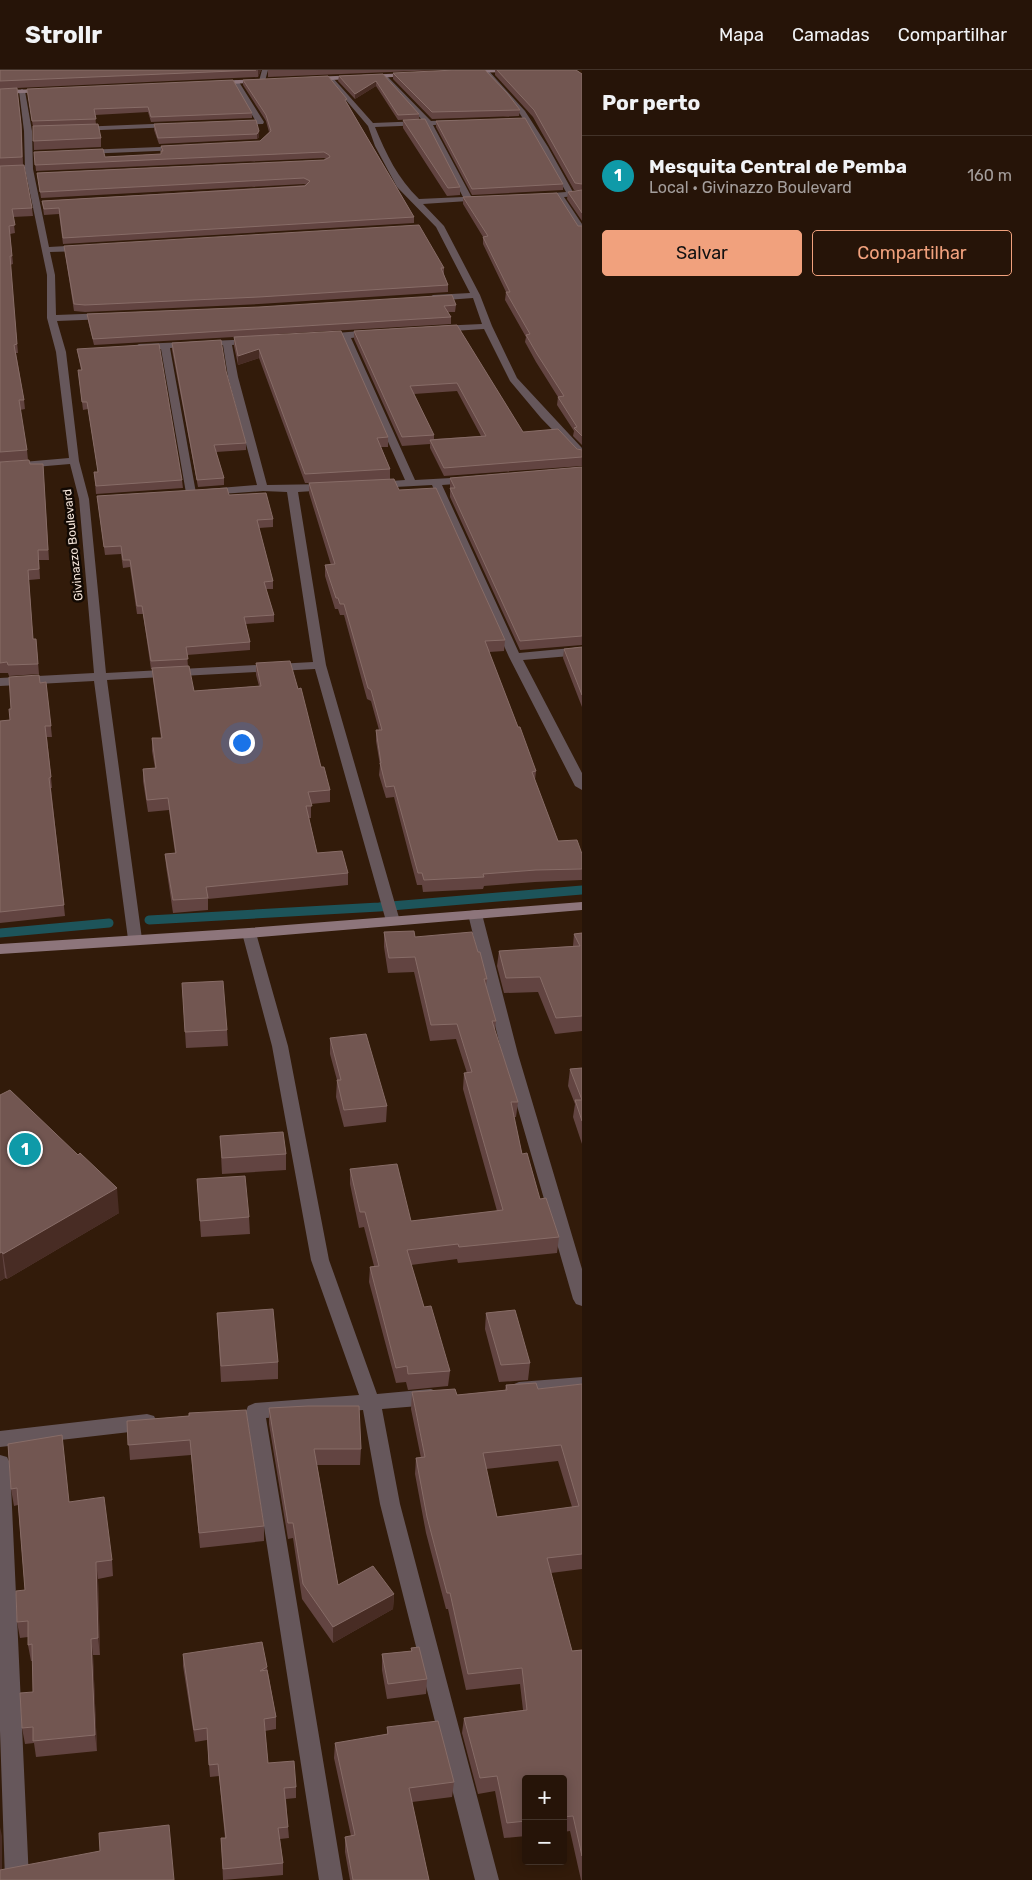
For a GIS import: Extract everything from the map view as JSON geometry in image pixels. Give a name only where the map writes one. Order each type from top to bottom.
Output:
[{"type":"street","points":[[262,81],[265,70]]},
{"type":"street","points":[[457,73],[513,70]]},
{"type":"street","points":[[485,71],[512,98],[529,120],[546,146],[572,194]]},
{"type":"street","points":[[302,80],[421,74]]},
{"type":"street","points":[[385,76],[428,122],[468,199]]},
{"type":"street","points":[[331,78],[371,125],[379,146],[400,186],[417,202],[435,226],[476,295],[487,326],[514,379],[545,416],[582,454]]},
{"type":"street","points":[[207,84],[272,81]]},
{"type":"street","points":[[232,123],[262,126],[236,82]]},
{"type":"street","points":[[0,92],[53,90]]},
{"type":"street","name":"Givinazzo Boulevard","points":[[22,91],[33,131],[34,154],[29,172],[40,202],[45,250],[51,276],[52,318],[66,351],[74,461],[89,498],[100,676],[135,939]]},
{"type":"street","points":[[520,120],[529,120]]},
{"type":"street","points":[[371,125],[465,122]]},
{"type":"street","points":[[67,129],[183,125]]},
{"type":"street","points":[[77,152],[192,147]]},
{"type":"street","points":[[532,196],[582,194]]},
{"type":"street","points":[[559,195],[582,230]]},
{"type":"street","points":[[417,202],[496,198]]},
{"type":"street","points":[[45,250],[95,247]]},
{"type":"street","points":[[427,298],[476,295]]},
{"type":"street","points":[[52,318],[121,315]]},
{"type":"street","points":[[430,330],[487,326]]},
{"type":"street","points":[[315,337],[382,333]]},
{"type":"street","points":[[345,335],[411,483]]},
{"type":"street","points":[[127,348],[266,340]]},
{"type":"street","points":[[227,342],[233,378],[263,488]]},
{"type":"street","points":[[165,346],[186,493],[263,488],[292,489],[342,486]]},
{"type":"street","points":[[0,467],[74,461]]},
{"type":"street","points":[[362,485],[483,479]]},
{"type":"street","points":[[436,482],[516,657],[582,786]]},
{"type":"street","points":[[292,489],[320,665],[393,921]]},
{"type":"street","points":[[516,657],[582,651]]},
{"type":"street","points":[[0,682],[320,665]]},
{"type":"street","points":[[0,950],[135,939],[249,933],[582,906]]},
{"type":"street","points":[[476,914],[510,1054],[582,1299]]},
{"type":"street","points":[[249,933],[280,1046],[320,1260],[371,1402],[390,1504],[487,1880]]},
{"type":"street","points":[[499,1392],[582,1385]]},
{"type":"street","points":[[236,1413],[453,1396]]},
{"type":"street","points":[[255,1411],[331,1880]]},
{"type":"street","points":[[0,1439],[168,1420]]},
{"type":"street","points":[[0,1462],[17,1880]]},
{"type":"building","points":[[0,70],[256,70],[0,81]]},
{"type":"building","points":[[485,70],[520,110],[432,112],[393,73]]},
{"type":"building","points":[[497,70],[576,70],[582,74],[582,184],[575,183],[534,110]]},
{"type":"building","points":[[383,74],[419,114],[398,115],[376,81],[355,94],[339,76]]},
{"type":"building","points":[[328,76],[347,99],[345,100],[414,217],[63,238],[59,208],[44,209],[42,201],[305,186],[310,181],[304,178],[40,192],[37,173],[324,160],[330,157],[329,155],[324,152],[35,165],[34,152],[103,149],[105,157],[161,154],[161,151],[163,151],[161,146],[260,141],[271,131],[266,115],[243,80]]},
{"type":"building","points":[[233,80],[252,113],[151,117],[148,107],[94,109],[96,119],[32,121],[27,89]]},
{"type":"building","points":[[17,88],[22,157],[0,158],[0,89]]},
{"type":"building","points":[[525,118],[563,184],[472,189],[436,121]]},
{"type":"building","points":[[425,119],[460,187],[448,188],[403,120]]},
{"type":"building","points":[[256,120],[259,131],[257,134],[158,138],[154,124]]},
{"type":"building","points":[[98,124],[101,138],[33,141],[33,126]]},
{"type":"building","points":[[24,165],[32,208],[12,209],[15,225],[9,226],[17,344],[14,345],[24,400],[19,400],[27,450],[0,452],[0,166]]},
{"type":"building","points":[[582,190],[582,213],[568,192]]},
{"type":"building","points":[[557,193],[578,226],[582,226],[582,436],[574,428],[577,427],[558,397],[564,396],[526,335],[530,334],[506,292],[510,292],[483,237],[488,236],[463,197]]},
{"type":"building","points":[[419,225],[444,268],[441,268],[448,285],[259,297],[74,304],[64,246]]},
{"type":"building","points":[[452,295],[456,305],[444,306],[451,317],[93,339],[87,314],[259,307]]},
{"type":"building","points":[[457,325],[523,432],[558,429],[577,449],[582,450],[582,457],[444,468],[430,440],[486,436],[457,383],[410,386],[434,435],[402,437],[354,331]]},
{"type":"building","points":[[341,331],[388,437],[377,438],[390,469],[305,474],[259,349],[238,356],[234,337]]},
{"type":"building","points":[[221,340],[226,371],[246,443],[214,445],[224,478],[197,480],[172,343]]},
{"type":"building","points":[[159,344],[182,480],[96,486],[94,472],[98,472],[87,402],[82,402],[78,370],[82,370],[77,349]]},
{"type":"building","points":[[29,460],[30,464],[43,464],[48,550],[38,550],[39,569],[28,570],[33,639],[36,639],[38,664],[8,665],[7,662],[0,663],[0,462]]},
{"type":"building","points":[[582,467],[582,636],[520,641],[450,488],[455,488],[450,478]]},
{"type":"building","points":[[394,479],[399,490],[436,488],[505,640],[485,641],[518,727],[520,727],[536,771],[532,772],[558,841],[577,840],[582,854],[582,869],[536,870],[483,874],[484,877],[424,880],[422,873],[418,873],[394,786],[386,787],[380,763],[376,730],[382,730],[344,604],[340,604],[338,598],[336,598],[325,565],[335,564],[309,483]]},
{"type":"building","points":[[227,488],[229,495],[266,493],[273,519],[257,520],[273,581],[264,582],[274,615],[244,617],[250,642],[186,647],[188,659],[151,661],[142,606],[137,606],[130,560],[123,560],[121,546],[104,547],[97,496]]},
{"type":"building","points":[[582,647],[582,695],[564,649]]},
{"type":"building","points":[[290,661],[298,689],[301,688],[321,767],[324,767],[330,790],[308,792],[312,806],[306,806],[317,853],[342,851],[348,873],[206,887],[208,898],[173,900],[165,854],[176,853],[168,798],[147,800],[143,769],[156,768],[152,738],[162,738],[152,668],[189,666],[194,691],[261,686],[256,663]]},
{"type":"building","points":[[39,675],[40,683],[46,682],[51,726],[45,726],[51,777],[49,778],[64,905],[0,912],[0,721],[10,720],[9,677]]},
{"type":"building","points":[[414,931],[415,937],[472,932],[478,952],[480,952],[487,979],[484,979],[496,1021],[492,1021],[518,1102],[511,1102],[522,1154],[527,1153],[540,1199],[546,1198],[559,1237],[459,1247],[458,1244],[407,1250],[424,1307],[431,1306],[450,1371],[408,1374],[407,1366],[396,1368],[370,1267],[379,1266],[365,1212],[360,1212],[350,1169],[397,1164],[411,1221],[503,1210],[464,1073],[472,1072],[457,1024],[431,1025],[415,957],[389,958],[384,932]]},
{"type":"building","points":[[582,933],[582,1016],[556,1018],[540,977],[506,978],[499,951],[580,946],[574,934]]},
{"type":"building","points":[[223,981],[227,1030],[185,1032],[182,983]]},
{"type":"building","points":[[366,1034],[387,1106],[344,1110],[337,1080],[341,1080],[330,1038]]},
{"type":"building","points":[[582,1068],[582,1100],[570,1069]]},
{"type":"building","points":[[10,1090],[78,1155],[80,1153],[117,1188],[3,1254],[2,1252],[0,1253],[0,1095]]},
{"type":"building","points":[[575,1100],[582,1100],[582,1121]]},
{"type":"building","points":[[283,1132],[286,1154],[222,1158],[220,1136]]},
{"type":"building","points":[[245,1176],[249,1217],[200,1221],[197,1179]]},
{"type":"building","points":[[273,1309],[278,1362],[221,1366],[217,1313]]},
{"type":"building","points":[[515,1310],[530,1363],[501,1365],[486,1313]]},
{"type":"building","points":[[536,1383],[538,1389],[582,1384],[582,1554],[547,1558],[572,1651],[582,1650],[582,1856],[573,1816],[567,1817],[567,1775],[522,1775],[522,1821],[507,1823],[497,1776],[480,1778],[464,1718],[527,1710],[522,1668],[468,1674],[450,1593],[447,1593],[427,1517],[416,1458],[425,1457],[412,1392],[455,1389],[457,1395],[507,1390],[506,1385]],"holes":[[[561,1445],[579,1506],[497,1517],[483,1453]]]},
{"type":"building","points":[[359,1406],[361,1449],[314,1449],[338,1585],[373,1566],[394,1594],[333,1627],[303,1584],[293,1523],[288,1523],[269,1408]]},
{"type":"building","points":[[246,1410],[264,1526],[199,1533],[190,1440],[128,1445],[127,1421],[189,1416],[189,1413]]},
{"type":"building","points":[[62,1435],[69,1502],[104,1497],[112,1560],[96,1562],[98,1638],[91,1639],[95,1735],[33,1741],[33,1727],[22,1728],[20,1693],[33,1692],[32,1644],[28,1645],[28,1621],[17,1622],[16,1591],[25,1590],[17,1488],[11,1489],[8,1444]]},
{"type":"building","points":[[262,1642],[267,1667],[260,1671],[267,1670],[276,1717],[264,1719],[268,1763],[294,1761],[296,1787],[284,1788],[288,1827],[278,1828],[283,1863],[223,1869],[221,1838],[226,1838],[218,1764],[209,1765],[207,1728],[194,1730],[183,1654]]},
{"type":"building","points":[[419,1647],[427,1679],[388,1684],[382,1654],[412,1651],[411,1648]]},
{"type":"building","points":[[438,1721],[454,1782],[409,1788],[429,1880],[353,1880],[345,1837],[355,1835],[335,1743],[388,1734],[387,1727]]},
{"type":"building","points":[[169,1825],[174,1880],[0,1880],[0,1870],[100,1851],[99,1833]]},
{"type":"waterway","points":[[149,920],[379,907],[582,890]]},
{"type":"waterway","points":[[0,933],[109,923]]},
{"type":"place","name":"Mesquita Central de Pemba","points":[[25,1149]]}]
